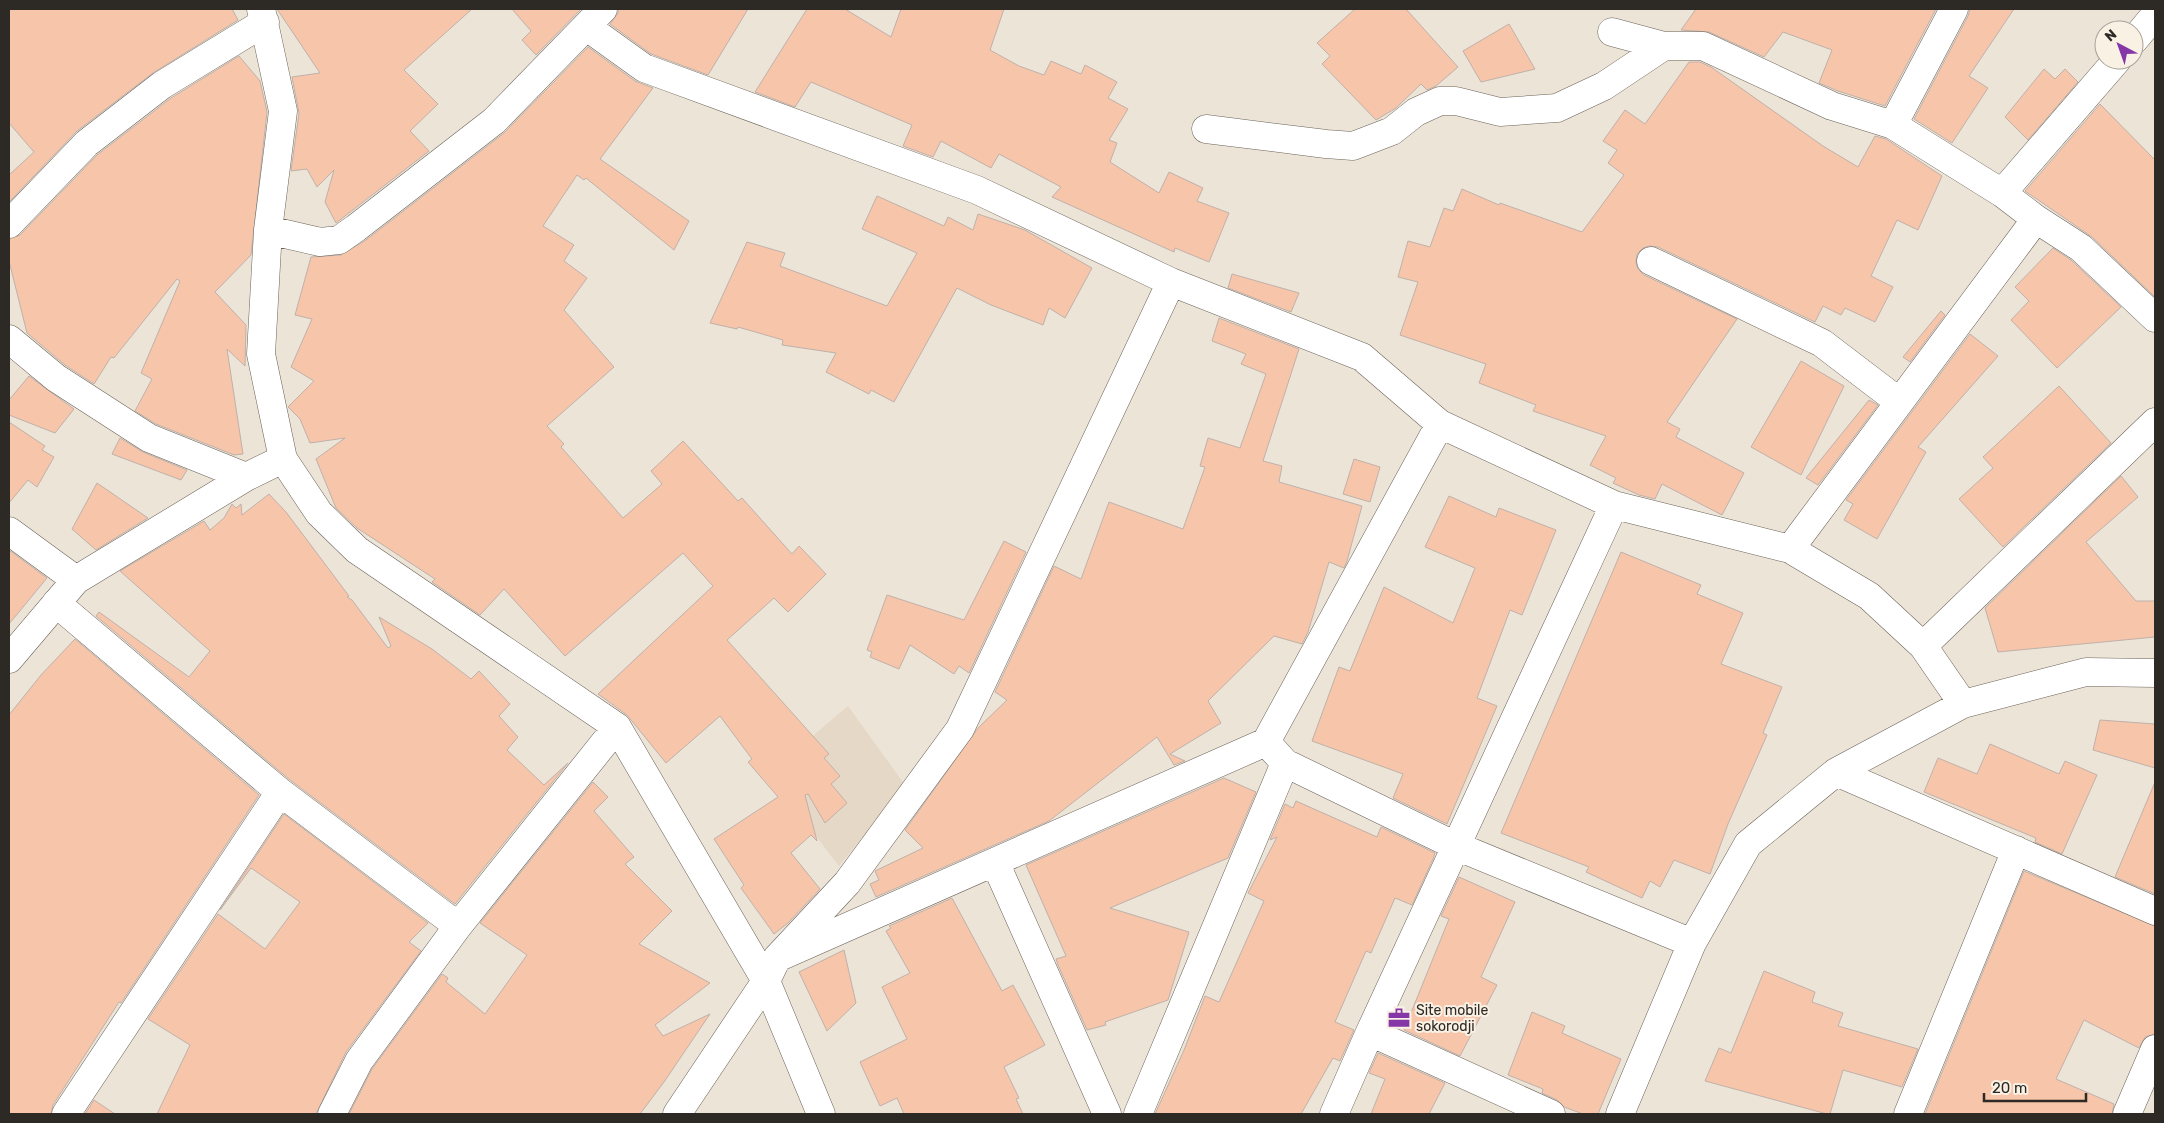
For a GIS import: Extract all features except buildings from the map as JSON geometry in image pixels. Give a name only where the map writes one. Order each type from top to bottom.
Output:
[{"type":"street","points":[[1893,125],[1954,9]]},
{"type":"street","points":[[9,224],[87,143],[162,85],[263,15],[283,111],[268,230],[261,354],[283,459],[319,513],[357,550],[617,727],[772,970],[821,1114]]},
{"type":"street","points":[[2144,29],[2155,16]]},
{"type":"street","points":[[268,230],[320,242],[339,240],[494,121],[595,18],[644,68],[977,190],[1171,282],[1362,357],[1440,424],[1614,505],[1790,549],[1870,596],[1922,646],[1963,704]]},
{"type":"street","points":[[1612,32],[1664,46],[1703,46],[1832,106],[1893,125],[2002,193],[2036,219],[2081,248],[2155,318]]},
{"type":"street","points":[[1206,129],[1353,146],[1392,131],[1416,112],[1440,101],[1456,101],[1500,112],[1557,108],[1604,86],[1664,46]]},
{"type":"street","points":[[2002,193],[2108,70]]},
{"type":"street","points":[[1790,549],[1898,401],[2036,219]]},
{"type":"street","points":[[1651,261],[1822,343],[1898,401]]},
{"type":"street","points":[[677,1114],[772,970],[846,883],[960,729],[1171,282]]},
{"type":"street","points":[[9,339],[56,378],[148,438],[246,477]]},
{"type":"street","points":[[1922,646],[2155,422]]},
{"type":"street","points":[[772,970],[995,862],[1266,742],[1440,424]]},
{"type":"street","points":[[9,659],[76,580],[246,477],[283,459]]},
{"type":"street","points":[[1334,1114],[1370,1032],[1614,505]]},
{"type":"street","points":[[9,531],[76,580]]},
{"type":"street","points":[[56,602],[280,792],[458,926]]},
{"type":"street","points":[[1620,1114],[1692,943],[1748,844],[1836,772],[1963,704],[2086,672],[2155,673]]},
{"type":"street","points":[[332,1114],[359,1061],[458,926],[617,727]]},
{"type":"street","points":[[1266,742],[1285,763],[1456,846],[1692,943]]},
{"type":"street","points":[[1138,1114],[1285,763]]},
{"type":"street","points":[[1836,772],[2155,911]]},
{"type":"street","points":[[66,1114],[280,792]]},
{"type":"street","points":[[1908,1114],[2016,850]]},
{"type":"street","points":[[995,862],[1107,1114]]},
{"type":"street","points":[[1370,1032],[1551,1114]]},
{"type":"street","points":[[2127,1114],[2155,1049]]},
{"type":"shaded area","points":[[848,706],[905,785],[839,866],[768,774]]},
{"type":"place","name":"Site mobile sokorodji","points":[[1399,1018]]}]
